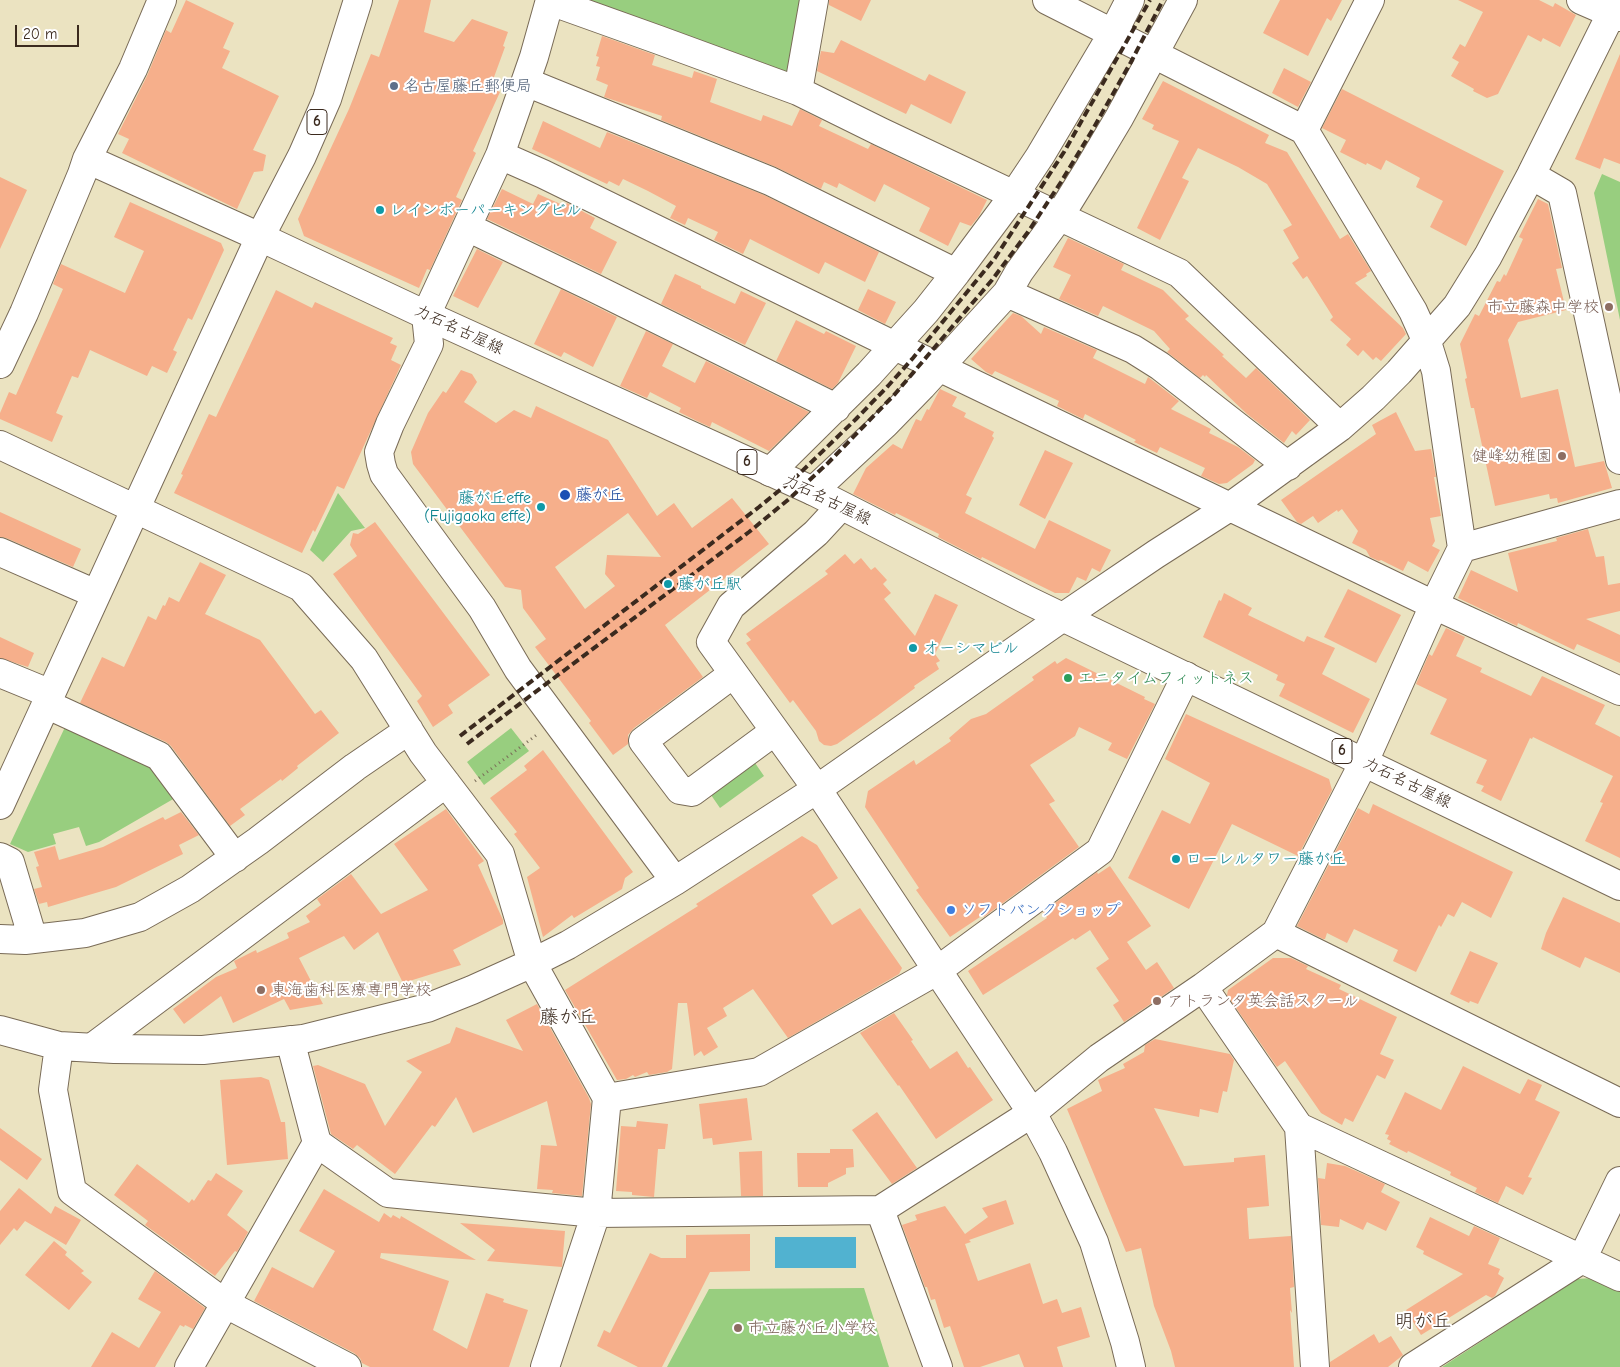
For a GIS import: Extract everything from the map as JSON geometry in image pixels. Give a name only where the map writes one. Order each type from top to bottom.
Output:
[{"type":"street","points":[[0,364],[24,313],[87,159],[132,69],[162,0]]},
{"type":"street","name":"6","points":[[260,237],[302,156],[327,99],[358,0]]},
{"type":"street","points":[[675,881],[518,669],[482,608],[384,474],[380,464],[379,452],[382,441],[429,344],[426,315],[500,155],[526,82],[550,0],[798,91],[1014,196],[1179,273],[1340,427]]},
{"type":"street","points":[[798,91],[814,0]]},
{"type":"street","points":[[290,1040],[317,1143],[388,1193],[596,1214],[880,1210],[1032,1113],[1099,1058],[1203,987],[1276,933],[1364,762],[1434,605],[1462,548],[1436,371],[1427,342],[1413,311],[1304,130],[1047,0]]},
{"type":"street","points":[[770,472],[836,408],[895,346],[956,273],[1014,196],[1040,156],[1113,33],[1130,0]]},
{"type":"street","points":[[813,492],[885,424],[1007,293],[1019,272],[1059,217],[1119,118],[1183,0]]},
{"type":"street","points":[[1304,130],[1370,0]]},
{"type":"street","points":[[0,1030],[59,1046],[203,1050],[303,1039],[427,1008],[532,963],[568,945],[675,881],[817,789],[1063,617],[1288,466],[1340,427],[1400,372],[1457,306],[1488,256],[1616,10],[1581,0]]},
{"type":"street","points":[[526,82],[770,181],[956,273]]},
{"type":"street","points":[[500,155],[639,220],[895,346],[1434,605],[1620,690]]},
{"type":"street","name":"力石名古屋線","points":[[87,159],[813,492],[1063,617],[1620,886]]},
{"type":"street","points":[[1531,175],[1562,193],[1620,460]]},
{"type":"street","points":[[467,227],[836,408]]},
{"type":"street","points":[[3,792],[49,699],[260,237]]},
{"type":"street","points":[[1007,293],[1133,349],[1160,366],[1288,466]]},
{"type":"street","points":[[0,445],[301,587],[364,658],[409,730],[500,854],[532,963],[607,1098],[596,1214],[545,1367]]},
{"type":"street","points":[[1462,548],[1620,504]]},
{"type":"street","points":[[841,506],[816,533],[731,606],[711,642],[817,789],[1032,1113],[1053,1152],[1094,1242],[1126,1342],[1131,1367]]},
{"type":"street","points":[[0,552],[96,594]]},
{"type":"street","points":[[0,673],[159,756],[234,858]]},
{"type":"street","points":[[734,674],[643,741],[680,790],[692,792],[775,731]]},
{"type":"street","points":[[607,1098],[759,1072],[938,970],[1100,851],[1186,676]]},
{"type":"street","points":[[0,939],[33,939],[85,933],[140,917],[190,889],[355,767],[409,730]]},
{"type":"street","points":[[93,1047],[451,789]]},
{"type":"street","points":[[0,857],[10,862],[33,939]]},
{"type":"street","points":[[1276,933],[1620,1103]]},
{"type":"street","points":[[1203,987],[1299,1127],[1620,1277]]},
{"type":"street","points":[[59,1046],[53,1090],[72,1191],[226,1304],[347,1367]]},
{"type":"street","points":[[1299,1127],[1315,1367]]},
{"type":"street","points":[[189,1367],[317,1143]]},
{"type":"street","points":[[1413,1367],[1582,1259],[1620,1181]]},
{"type":"street","points":[[880,1210],[938,1367]]},
{"type":"path","points":[[451,789],[557,720]]},
{"type":"green space","points":[[582,0],[807,0],[791,73],[784,77]]},
{"type":"green space","points":[[1602,174],[1620,182],[1620,320],[1594,193]]},
{"type":"green space","points":[[338,493],[365,528],[351,531],[323,562],[310,550]]},
{"type":"green space","points":[[66,725],[150,764],[175,798],[99,842],[86,846],[79,827],[53,834],[56,844],[28,852],[10,844]]},
{"type":"green space","points":[[511,728],[529,751],[484,785],[467,762]]},
{"type":"green space","points":[[755,763],[764,776],[720,808],[711,795]]},
{"type":"green space","points":[[1592,1278],[1620,1291],[1620,1367],[1442,1367],[1577,1279]]},
{"type":"green space","points":[[864,1288],[889,1367],[667,1367],[709,1289]]},
{"type":"water","points":[[775,1237],[856,1237],[856,1268],[775,1268]]},
{"type":"building","points":[[186,0],[234,23],[223,48],[230,51],[222,68],[279,96],[253,150],[266,155],[263,171],[254,172],[237,209],[122,153],[129,139],[118,134],[147,76],[166,30],[171,33]]},
{"type":"building","points":[[399,0],[431,0],[424,32],[454,42],[472,19],[508,32],[503,46],[505,47],[490,88],[500,92],[473,151],[476,153],[456,197],[462,200],[430,270],[427,269],[419,288],[304,236],[298,219],[349,109],[371,54],[379,57]]},
{"type":"building","points":[[829,0],[871,0],[861,21],[829,5]]},
{"type":"building","points":[[1280,0],[1342,0],[1331,21],[1327,18],[1308,56],[1263,33]]},
{"type":"building","points":[[1458,0],[1539,0],[1553,7],[1555,3],[1576,15],[1560,47],[1543,38],[1541,42],[1528,35],[1498,94],[1487,98],[1451,76],[1459,62],[1452,58],[1460,44],[1465,47],[1483,12]]},
{"type":"building","points":[[602,36],[655,55],[652,65],[692,78],[694,71],[717,79],[710,102],[761,121],[763,115],[792,126],[800,109],[822,120],[819,126],[868,149],[871,144],[987,200],[979,216],[971,226],[960,222],[948,246],[919,231],[930,208],[884,184],[875,202],[839,183],[837,188],[824,182],[821,189],[776,167],[661,120],[662,116],[604,97],[608,85],[596,80],[600,67],[596,66],[599,57],[596,56]]},
{"type":"building","points":[[841,40],[925,81],[929,74],[966,92],[951,124],[911,104],[906,114],[817,71],[821,51],[834,53]]},
{"type":"building","points":[[1620,54],[1620,164],[1604,158],[1600,169],[1575,159]]},
{"type":"building","points":[[1284,68],[1311,82],[1298,107],[1272,93]]},
{"type":"building","points":[[1163,81],[1269,135],[1265,143],[1287,152],[1340,239],[1348,234],[1371,271],[1366,274],[1367,276],[1355,283],[1403,328],[1406,334],[1381,361],[1376,357],[1373,360],[1363,350],[1358,356],[1346,345],[1351,339],[1330,320],[1333,317],[1307,276],[1303,279],[1292,263],[1299,258],[1283,230],[1292,225],[1267,184],[1238,167],[1198,148],[1182,178],[1189,181],[1160,240],[1137,228],[1179,141],[1152,129],[1154,125],[1142,119]]},
{"type":"building","points":[[1342,89],[1504,171],[1466,246],[1430,227],[1443,201],[1416,187],[1420,178],[1386,160],[1381,170],[1340,152],[1346,140],[1322,128]]},
{"type":"building","points":[[543,121],[600,148],[607,132],[764,195],[879,252],[865,282],[825,262],[819,274],[750,239],[743,254],[714,240],[718,232],[688,218],[685,225],[670,218],[676,206],[648,191],[623,179],[619,186],[609,181],[607,184],[532,149]]},
{"type":"building","points":[[0,177],[27,190],[0,249]]},
{"type":"building","points":[[502,189],[533,204],[538,194],[565,206],[567,203],[595,218],[590,228],[617,242],[601,274],[487,219]]},
{"type":"building","points":[[1538,199],[1548,204],[1562,268],[1556,269],[1566,310],[1518,322],[1508,340],[1521,398],[1558,389],[1575,467],[1604,461],[1612,488],[1558,503],[1557,498],[1550,499],[1549,494],[1495,506],[1474,408],[1471,408],[1460,344],[1475,314],[1479,316],[1497,281],[1500,282],[1504,274],[1506,276],[1523,239],[1519,237]]},
{"type":"building","points":[[130,202],[221,243],[224,250],[192,320],[188,318],[173,350],[177,352],[167,373],[152,366],[147,376],[90,350],[78,378],[72,376],[56,413],[63,416],[52,442],[0,419],[0,413],[9,392],[16,395],[63,289],[53,284],[61,264],[125,293],[144,251],[114,237]]},
{"type":"building","points":[[1068,238],[1124,264],[1121,270],[1163,290],[1189,316],[1185,319],[1246,378],[1256,368],[1310,420],[1296,435],[1292,431],[1284,443],[1247,414],[1206,375],[1200,378],[1167,352],[1170,349],[1154,331],[1103,306],[1098,316],[1059,299],[1071,275],[1053,267]]},
{"type":"building","points":[[477,249],[503,262],[478,308],[453,296]]},
{"type":"building","points":[[675,274],[735,304],[741,291],[766,303],[745,345],[661,304]]},
{"type":"building","points":[[561,289],[617,317],[593,367],[564,352],[561,357],[534,344]]},
{"type":"building","points":[[868,289],[896,302],[885,324],[858,310]]},
{"type":"building","points":[[276,290],[312,308],[315,302],[393,338],[390,343],[397,346],[391,360],[401,365],[344,489],[337,486],[315,532],[313,530],[302,553],[174,493],[209,414],[216,417]]},
{"type":"building","points":[[1013,313],[1021,316],[1041,334],[1044,327],[1097,350],[1093,358],[1145,384],[1148,377],[1179,401],[1171,409],[1211,429],[1209,433],[1238,447],[1255,460],[1253,464],[1227,483],[1219,484],[1201,476],[1205,468],[1160,447],[1157,453],[1085,414],[1083,419],[1057,406],[1059,401],[995,371],[992,375],[986,372],[971,359]]},
{"type":"building","points":[[796,320],[824,334],[826,331],[856,346],[838,383],[832,389],[776,361]]},
{"type":"building","points":[[646,331],[673,344],[662,366],[695,383],[706,361],[809,412],[769,451],[712,422],[710,427],[697,421],[679,412],[681,408],[650,392],[647,398],[620,386]]},
{"type":"building","points":[[461,370],[472,374],[477,382],[464,402],[496,423],[514,410],[531,418],[536,406],[608,440],[657,516],[674,503],[692,528],[732,498],[769,544],[665,625],[703,677],[634,728],[628,735],[628,744],[613,755],[589,723],[591,721],[535,647],[546,639],[523,608],[521,590],[505,587],[413,464],[411,452],[428,413],[443,391],[446,393]],"holes":[[[628,513],[661,557],[607,555],[605,574],[615,586],[585,609],[555,567]]]},
{"type":"building","points":[[940,389],[957,397],[952,406],[966,413],[964,417],[994,432],[992,436],[994,438],[966,495],[972,498],[965,513],[1035,549],[1049,520],[1111,550],[1100,572],[1092,568],[1086,581],[1077,577],[1069,593],[1055,593],[982,557],[981,559],[938,537],[939,534],[853,494],[866,468],[893,444],[902,449],[916,419],[921,421]]},
{"type":"building","points":[[1396,412],[1415,451],[1431,449],[1441,516],[1430,518],[1435,541],[1432,546],[1440,550],[1428,572],[1408,561],[1403,571],[1381,560],[1370,557],[1366,550],[1352,543],[1358,531],[1342,509],[1338,512],[1337,510],[1318,523],[1313,516],[1301,524],[1297,522],[1281,500],[1376,434],[1372,425]]},
{"type":"building","points":[[1045,450],[1073,463],[1045,519],[1019,505]]},
{"type":"building","points":[[0,512],[81,549],[73,567],[0,537]]},
{"type":"building","points":[[375,522],[490,675],[448,705],[453,713],[433,727],[417,701],[422,696],[333,574],[357,556],[350,545],[353,533],[358,534]]},
{"type":"building","points":[[1588,529],[1596,557],[1604,556],[1608,585],[1620,583],[1620,611],[1586,619],[1620,635],[1620,663],[1577,644],[1574,650],[1518,623],[1517,626],[1458,598],[1471,570],[1518,592],[1508,553],[1557,541],[1556,538]]},
{"type":"building","points":[[845,554],[854,564],[861,558],[871,570],[875,567],[887,580],[883,584],[891,593],[884,599],[915,636],[935,594],[958,605],[935,654],[940,661],[936,663],[939,669],[914,686],[915,688],[877,716],[837,744],[831,746],[824,745],[819,741],[816,731],[793,700],[790,703],[746,643],[751,640],[746,634],[828,574],[825,571]]},
{"type":"building","points":[[200,562],[226,575],[205,614],[260,640],[315,714],[321,710],[339,733],[297,766],[298,768],[282,781],[281,779],[240,809],[245,815],[230,826],[171,746],[80,703],[102,657],[124,667],[148,616],[156,620],[169,597],[179,602]]},
{"type":"building","points":[[1348,589],[1401,615],[1376,663],[1324,637]]},
{"type":"building","points":[[1224,593],[1252,608],[1248,615],[1304,642],[1307,636],[1335,648],[1322,674],[1370,699],[1353,733],[1279,696],[1285,684],[1276,680],[1278,675],[1203,637]]},
{"type":"building","points":[[1446,628],[1465,637],[1456,656],[1482,668],[1480,672],[1531,696],[1542,676],[1605,705],[1595,724],[1620,737],[1620,858],[1585,841],[1603,803],[1600,802],[1613,776],[1533,737],[1532,739],[1530,738],[1501,801],[1481,791],[1484,786],[1476,783],[1487,760],[1430,734],[1447,699],[1416,684],[1429,654],[1432,656]]},
{"type":"building","points":[[0,637],[34,653],[28,667],[0,658]]},
{"type":"building","points":[[1066,658],[1145,697],[1144,699],[1155,704],[1127,759],[1108,750],[1112,743],[1079,727],[1075,736],[1030,765],[1055,801],[1049,804],[1079,847],[984,917],[983,915],[950,937],[916,890],[919,888],[865,807],[868,791],[914,760],[916,765],[951,741],[949,738],[971,719],[986,714],[1034,680],[1032,677],[1055,661],[1057,664]]},
{"type":"building","points":[[1186,714],[1329,779],[1332,790],[1298,856],[1232,824],[1189,909],[1128,878],[1162,810],[1190,824],[1210,783],[1165,759]]},
{"type":"building","points":[[543,750],[633,872],[625,878],[622,889],[574,918],[572,915],[543,937],[527,877],[540,868],[514,834],[517,832],[490,798],[527,770],[524,766]]},
{"type":"building","points":[[1373,804],[1513,872],[1491,918],[1462,902],[1454,917],[1448,914],[1441,927],[1439,925],[1416,972],[1393,961],[1398,950],[1354,929],[1347,943],[1327,933],[1325,939],[1323,939],[1297,926],[1358,808],[1369,814]]},
{"type":"building","points":[[446,809],[484,861],[478,865],[503,920],[503,924],[453,950],[461,965],[403,983],[378,932],[354,950],[344,936],[299,958],[323,1004],[290,1010],[284,999],[233,1023],[221,996],[184,1024],[173,1009],[216,977],[237,968],[234,961],[256,950],[257,953],[289,938],[287,933],[310,922],[306,916],[321,905],[317,899],[351,874],[381,914],[428,890],[394,844]]},
{"type":"building","points":[[181,812],[199,835],[179,845],[183,854],[116,887],[48,907],[47,902],[39,904],[34,889],[42,887],[36,867],[39,866],[34,852],[55,846],[59,860],[103,847],[163,817],[165,820]]},
{"type":"building","points":[[802,836],[817,845],[838,878],[812,895],[832,925],[860,908],[902,968],[899,974],[788,1038],[753,989],[723,1008],[727,1016],[707,1028],[718,1047],[704,1056],[701,1051],[694,1056],[687,1003],[678,1003],[672,1069],[667,1072],[649,1075],[647,1072],[635,1077],[633,1075],[626,1079],[617,1080],[565,990],[698,906],[696,904]]},
{"type":"building","points":[[1110,866],[1151,926],[1127,942],[1146,970],[1157,962],[1174,988],[1124,1022],[1113,1005],[1119,1001],[1096,968],[1109,959],[1090,930],[1075,940],[1073,938],[983,995],[968,971],[1047,918],[1043,912],[1097,872],[1098,874]]},
{"type":"building","points":[[1563,897],[1620,923],[1620,973],[1585,957],[1580,968],[1541,949],[1546,933]]},
{"type":"building","points":[[1470,951],[1498,963],[1478,1004],[1470,1001],[1469,1003],[1450,994]]},
{"type":"building","points":[[1273,958],[1291,958],[1308,966],[1306,969],[1341,985],[1339,989],[1397,1017],[1380,1054],[1394,1060],[1385,1079],[1377,1075],[1353,1122],[1345,1118],[1342,1125],[1321,1113],[1285,1061],[1277,1067],[1227,995],[1228,990]]},
{"type":"building","points":[[537,1004],[591,1104],[582,1196],[552,1193],[553,1190],[537,1189],[541,1145],[557,1146],[547,1101],[473,1133],[456,1097],[435,1127],[432,1125],[395,1174],[357,1145],[353,1149],[331,1134],[313,1066],[318,1065],[365,1084],[385,1126],[422,1072],[406,1061],[450,1043],[456,1027],[523,1051],[506,1020]]},
{"type":"building","points":[[894,1013],[930,1069],[957,1051],[993,1100],[936,1139],[860,1033]]},
{"type":"building","points":[[1155,1039],[1230,1054],[1234,1060],[1227,1092],[1223,1091],[1218,1113],[1200,1109],[1199,1117],[1154,1108],[1184,1166],[1234,1162],[1234,1158],[1265,1155],[1269,1206],[1247,1208],[1249,1239],[1291,1236],[1294,1287],[1290,1288],[1292,1313],[1290,1310],[1294,1367],[1175,1367],[1154,1306],[1141,1248],[1126,1252],[1067,1109],[1102,1091],[1098,1080],[1125,1068],[1123,1064],[1144,1052],[1145,1045]]},
{"type":"building","points":[[1463,1066],[1520,1094],[1528,1079],[1542,1085],[1535,1100],[1560,1112],[1528,1177],[1532,1178],[1523,1195],[1506,1186],[1498,1203],[1475,1192],[1477,1188],[1450,1175],[1451,1172],[1389,1144],[1391,1141],[1387,1139],[1389,1135],[1385,1134],[1405,1092],[1441,1110]]},
{"type":"building","points":[[261,1077],[269,1080],[281,1122],[285,1122],[288,1159],[227,1165],[220,1080]]},
{"type":"building","points":[[747,1098],[752,1140],[713,1145],[712,1138],[703,1139],[699,1104]]},
{"type":"building","points":[[877,1112],[917,1168],[892,1184],[852,1130]]},
{"type":"building","points":[[637,1121],[668,1124],[665,1149],[658,1149],[654,1197],[632,1195],[632,1192],[616,1191],[621,1126],[636,1127]]},
{"type":"building","points":[[0,1128],[42,1159],[27,1180],[0,1160]]},
{"type":"building","points":[[830,1149],[853,1149],[854,1167],[846,1168],[846,1174],[828,1183],[828,1187],[798,1187],[797,1153],[830,1153]]},
{"type":"building","points":[[762,1151],[763,1196],[741,1196],[739,1152]]},
{"type":"building","points":[[1327,1163],[1345,1166],[1385,1184],[1381,1192],[1400,1202],[1386,1231],[1367,1222],[1363,1230],[1340,1219],[1339,1227],[1321,1225],[1318,1178],[1325,1179]]},
{"type":"building","points":[[137,1164],[189,1203],[192,1199],[194,1201],[208,1180],[211,1181],[216,1173],[243,1191],[227,1215],[248,1232],[237,1252],[235,1251],[215,1276],[145,1225],[148,1221],[114,1195]]},
{"type":"building","points":[[19,1188],[51,1214],[55,1206],[81,1220],[66,1245],[25,1221],[17,1231],[14,1228],[0,1245],[0,1211]]},
{"type":"building","points":[[324,1189],[379,1222],[384,1213],[391,1218],[393,1215],[400,1219],[401,1216],[476,1260],[381,1253],[380,1258],[449,1281],[433,1330],[467,1349],[486,1293],[504,1299],[503,1302],[528,1310],[509,1367],[370,1367],[362,1363],[360,1358],[354,1353],[254,1301],[272,1267],[313,1288],[335,1251],[299,1231]]},
{"type":"building","points":[[1006,1200],[1014,1224],[969,1240],[971,1242],[965,1244],[978,1281],[1030,1263],[1043,1304],[1057,1299],[1062,1313],[1081,1307],[1090,1337],[1057,1347],[1063,1367],[1024,1367],[1019,1354],[980,1367],[964,1367],[950,1326],[944,1328],[935,1299],[931,1300],[927,1287],[925,1287],[902,1225],[917,1220],[915,1215],[945,1206],[965,1234],[988,1217],[982,1208]]},
{"type":"building","points":[[1430,1217],[1469,1236],[1474,1226],[1500,1238],[1488,1264],[1500,1269],[1498,1274],[1504,1278],[1495,1296],[1492,1298],[1486,1295],[1421,1335],[1406,1310],[1463,1274],[1423,1254],[1424,1251],[1416,1247]]},
{"type":"building","points":[[460,1223],[565,1231],[562,1267],[487,1261],[495,1250]]},
{"type":"building","points":[[750,1234],[750,1271],[710,1272],[662,1367],[638,1367],[597,1346],[604,1330],[610,1333],[650,1253],[661,1258],[686,1258],[686,1235]]},
{"type":"building","points":[[54,1241],[67,1252],[65,1255],[84,1271],[81,1273],[92,1282],[69,1310],[25,1275]]},
{"type":"building","points":[[155,1271],[205,1308],[193,1329],[180,1325],[155,1367],[91,1367],[112,1332],[139,1348],[161,1312],[138,1299]]},
{"type":"building","points":[[1374,1334],[1379,1343],[1391,1336],[1403,1355],[1388,1367],[1330,1367],[1330,1362]]},
{"type":"railway","points":[[460,736],[797,476],[888,386],[995,258],[1064,152],[1150,0]]},
{"type":"railway","points":[[467,744],[749,532],[828,463],[895,394],[992,280],[1028,232],[1093,129],[1163,0]]},
{"type":"place","name":"名古屋藤丘郵便局","points":[[394,86]]},
{"type":"place","name":"レインボーパーキングビル","points":[[380,210]]},
{"type":"place","name":"市立藤森中学校","points":[[1609,307]]},
{"type":"place","name":"健峰幼稚園","points":[[1562,456]]},
{"type":"place","name":"藤が丘","points":[[565,495]]},
{"type":"place","name":"藤が丘effe (Fujigaoka effe)","points":[[541,507]]},
{"type":"place","name":"藤が丘駅","points":[[668,584]]},
{"type":"place","name":"オーシマビル","points":[[913,648]]},
{"type":"place","name":"エニタイムフィットネス","points":[[1068,678]]},
{"type":"place","name":"ローレルタワー藤が丘","points":[[1176,859]]},
{"type":"place","name":"ソフトバンクショップ","points":[[951,910]]},
{"type":"place","name":"東海歯科医療専門学校","points":[[261,990]]},
{"type":"place","name":"アトランタ英会話スクール","points":[[1157,1001]]},
{"type":"place","name":"市立藤が丘小学校","points":[[738,1328]]},
{"type":"district","name":"藤が丘","points":[[568,1018]]},
{"type":"district","name":"明が丘","points":[[1423,1322]]}]
